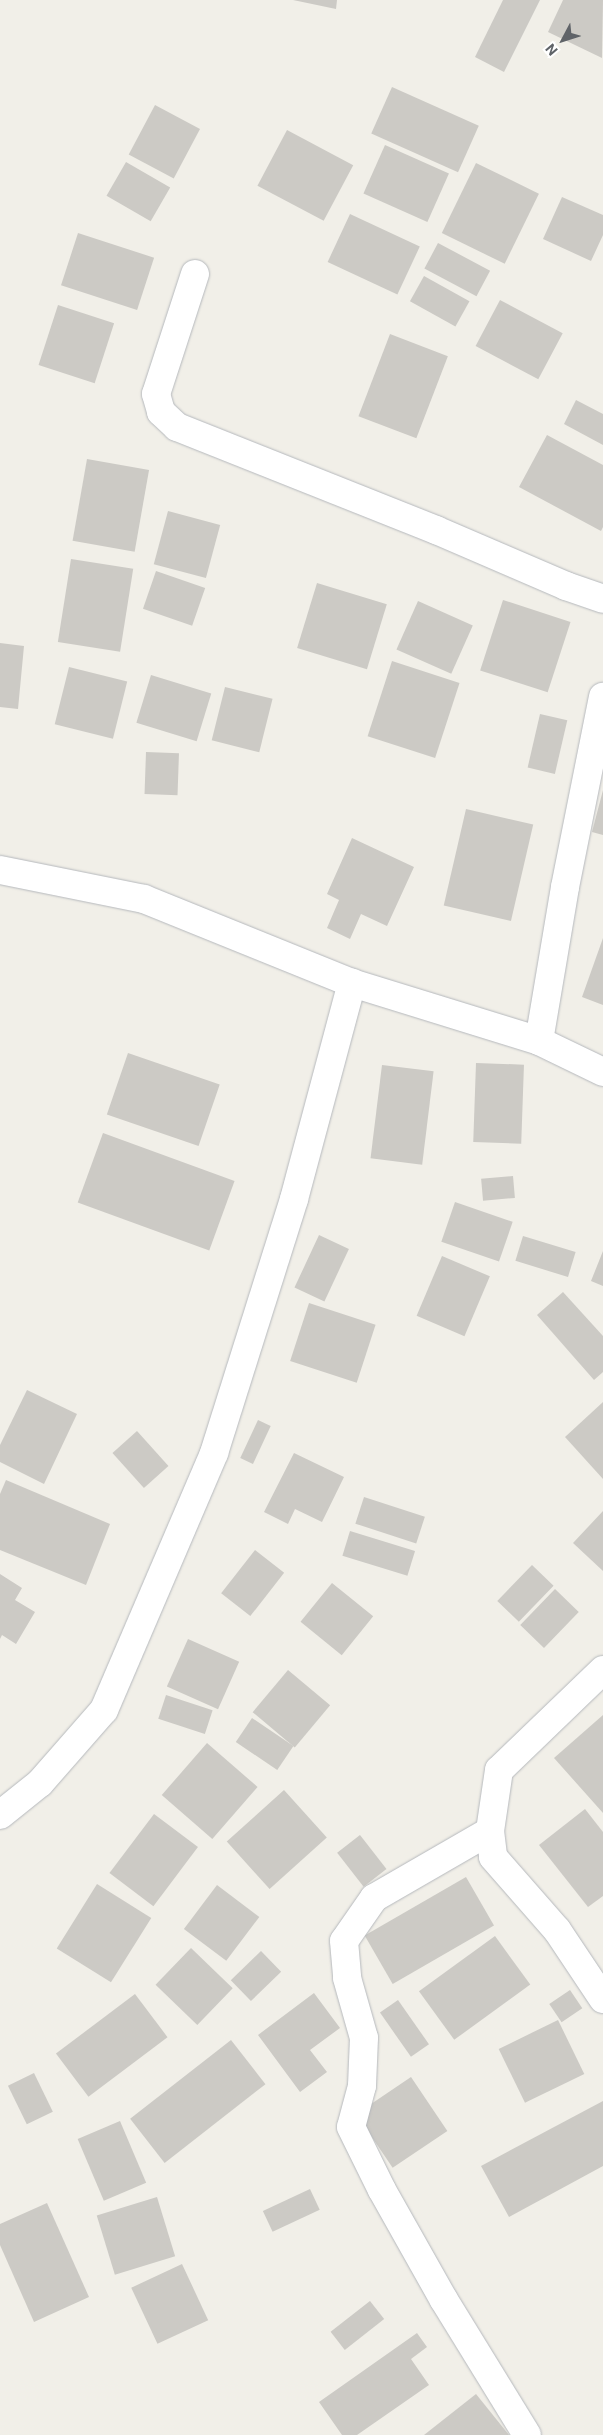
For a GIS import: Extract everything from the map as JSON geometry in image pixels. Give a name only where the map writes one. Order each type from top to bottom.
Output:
[{"type":"street","points":[[195,274],[156,394],[161,412],[177,427],[436,530],[566,586],[603,599]]},
{"type":"street","points":[[539,1041],[565,887],[603,698]]},
{"type":"street","points":[[0,870],[144,899],[352,982],[539,1041],[603,1072]]},
{"type":"street","points":[[0,1815],[40,1783],[104,1710],[214,1453],[294,1199],[352,982]]},
{"type":"street","points":[[603,1670],[500,1770],[490,1831],[493,1857],[556,1930],[603,1999]]},
{"type":"street","points":[[490,1831],[374,1898],[344,1941],[346,1978],[364,2038],[362,2086],[350,2127],[382,2190],[444,2300],[527,2435]]},
{"type":"building","points":[[293,0],[337,0],[336,9]]},
{"type":"building","points":[[503,0],[540,0],[504,72],[475,57]]},
{"type":"building","points":[[563,0],[603,0],[602,58],[548,32]]},
{"type":"building","points":[[392,87],[479,126],[458,172],[371,134]]},
{"type":"building","points":[[155,105],[200,129],[174,178],[129,154]]},
{"type":"building","points":[[287,130],[353,165],[324,221],[257,186]]},
{"type":"building","points":[[385,145],[449,173],[427,222],[363,193]]},
{"type":"building","points":[[126,162],[170,188],[151,221],[106,196]]},
{"type":"building","points":[[476,163],[539,194],[505,264],[442,233]]},
{"type":"building","points":[[562,197],[603,215],[603,235],[591,261],[543,239]]},
{"type":"building","points":[[350,214],[420,247],[397,295],[328,262]]},
{"type":"building","points":[[78,233],[154,258],[137,310],[61,285]]},
{"type":"building","points":[[438,243],[490,271],[476,296],[424,269]]},
{"type":"building","points":[[424,276],[469,301],[455,327],[410,301]]},
{"type":"building","points":[[500,300],[563,333],[538,379],[476,346]]},
{"type":"building","points":[[58,305],[114,323],[95,383],[39,365]]},
{"type":"building","points":[[390,334],[448,356],[416,438],[358,416]]},
{"type":"building","points":[[576,400],[603,414],[603,445],[564,424]]},
{"type":"building","points":[[547,435],[603,465],[603,527],[601,531],[519,487]]},
{"type":"building","points":[[87,459],[149,470],[135,552],[73,541]]},
{"type":"building","points":[[168,511],[220,525],[206,578],[154,564]]},
{"type":"building","points":[[71,559],[133,569],[120,652],[58,642]]},
{"type":"building","points":[[156,571],[205,588],[192,626],[143,609]]},
{"type":"building","points":[[317,583],[387,604],[367,669],[297,648]]},
{"type":"building","points":[[503,600],[571,622],[548,692],[480,670]]},
{"type":"building","points":[[418,601],[473,625],[451,674],[396,649]]},
{"type":"building","points":[[0,643],[24,646],[18,709],[0,707]]},
{"type":"building","points":[[392,661],[460,683],[435,758],[368,736]]},
{"type":"building","points":[[69,667],[127,682],[113,739],[55,724]]},
{"type":"building","points":[[151,675],[211,693],[197,741],[136,723]]},
{"type":"building","points":[[225,687],[273,699],[259,752],[212,740]]},
{"type":"building","points":[[540,714],[567,720],[555,774],[528,768]]},
{"type":"building","points":[[146,752],[179,753],[178,795],[145,794]]},
{"type":"building","points":[[603,790],[603,835],[592,832]]},
{"type":"building","points":[[466,809],[533,825],[511,921],[444,905]]},
{"type":"building","points":[[352,838],[414,867],[387,926],[361,914],[350,939],[327,928],[339,900],[327,894]]},
{"type":"building","points":[[603,938],[603,1005],[582,997]]},
{"type":"building","points":[[128,1053],[220,1085],[199,1146],[107,1114]]},
{"type":"building","points":[[476,1063],[524,1065],[521,1144],[473,1142]]},
{"type":"building","points":[[382,1065],[434,1071],[422,1165],[371,1158]]},
{"type":"building","points":[[103,1133],[235,1181],[209,1250],[78,1203]]},
{"type":"building","points":[[513,1176],[515,1198],[483,1201],[481,1179]]},
{"type":"building","points":[[455,1202],[513,1222],[499,1262],[441,1242]]},
{"type":"building","points":[[319,1235],[349,1249],[324,1302],[294,1288]]},
{"type":"building","points":[[523,1236],[576,1252],[568,1277],[515,1261]]},
{"type":"building","points":[[603,1251],[603,1286],[591,1281]]},
{"type":"building","points":[[442,1256],[490,1276],[464,1336],[417,1316]]},
{"type":"building","points":[[563,1292],[603,1336],[603,1372],[594,1380],[537,1315]]},
{"type":"building","points":[[309,1303],[376,1325],[357,1383],[290,1361]]},
{"type":"building","points":[[27,1390],[77,1414],[44,1484],[0,1462],[0,1445]]},
{"type":"building","points":[[603,1402],[603,1479],[565,1437]]},
{"type":"building","points":[[258,1420],[271,1426],[253,1464],[240,1458]]},
{"type":"building","points":[[137,1431],[168,1466],[144,1488],[112,1453]]},
{"type":"building","points":[[294,1453],[344,1477],[322,1522],[295,1509],[288,1524],[264,1512]]},
{"type":"building","points":[[6,1480],[110,1524],[86,1585],[0,1550],[0,1494]]},
{"type":"building","points":[[364,1497],[425,1517],[416,1543],[355,1524]]},
{"type":"building","points":[[603,1511],[603,1571],[573,1543]]},
{"type":"building","points":[[350,1531],[415,1551],[407,1576],[342,1556]]},
{"type":"building","points":[[255,1550],[284,1573],[250,1616],[221,1593]]},
{"type":"building","points":[[532,1565],[554,1586],[519,1622],[497,1601]]},
{"type":"building","points":[[0,1574],[22,1588],[15,1600],[35,1612],[16,1644],[2,1635],[0,1639]]},
{"type":"building","points":[[332,1583],[373,1616],[342,1655],[301,1622]]},
{"type":"building","points":[[555,1589],[579,1612],[544,1648],[520,1625]]},
{"type":"building","points":[[188,1639],[239,1662],[218,1709],[167,1687]]},
{"type":"building","points":[[288,1670],[330,1705],[295,1747],[253,1712]]},
{"type":"building","points":[[166,1695],[213,1710],[205,1734],[158,1719]]},
{"type":"building","points":[[603,1715],[603,1813],[554,1758]]},
{"type":"building","points":[[252,1718],[293,1746],[277,1770],[236,1742]]},
{"type":"building","points":[[207,1743],[258,1787],[212,1839],[162,1795]]},
{"type":"building","points":[[284,1790],[327,1838],[270,1889],[227,1842]]},
{"type":"building","points":[[585,1809],[603,1832],[603,1896],[588,1907],[539,1845]]},
{"type":"building","points":[[154,1814],[198,1847],[153,1906],[109,1873]]},
{"type":"building","points":[[360,1835],[386,1869],[364,1887],[337,1853]]},
{"type":"building","points":[[466,1877],[494,1925],[393,1984],[365,1936]]},
{"type":"building","points":[[97,1884],[151,1918],[111,1982],[57,1948]]},
{"type":"building","points":[[217,1885],[259,1917],[226,1961],[184,1929]]},
{"type":"building","points":[[495,1936],[530,1985],[454,2040],[419,1991]]},
{"type":"building","points":[[191,1948],[233,1988],[197,2025],[156,1985]]},
{"type":"building","points":[[261,1951],[281,1972],[251,2001],[231,1980]]},
{"type":"building","points":[[570,1990],[582,2008],[562,2022],[549,2004]]},
{"type":"building","points":[[314,1993],[340,2028],[310,2050],[327,2072],[300,2092],[258,2035]]},
{"type":"building","points":[[135,1994],[167,2037],[88,2097],[56,2054]]},
{"type":"building","points":[[398,2000],[429,2044],[411,2057],[380,2013]]},
{"type":"building","points":[[558,2020],[584,2074],[525,2103],[499,2049]]},
{"type":"building","points":[[231,2040],[265,2084],[165,2163],[130,2119]]},
{"type":"building","points":[[34,2073],[53,2112],[27,2124],[8,2086]]},
{"type":"building","points":[[411,2077],[447,2131],[393,2168],[356,2114]]},
{"type":"building","points":[[603,2101],[603,2166],[509,2217],[481,2166]]},
{"type":"building","points":[[120,2121],[146,2183],[104,2201],[78,2139]]},
{"type":"building","points":[[310,2189],[320,2210],[273,2232],[263,2211]]},
{"type":"building","points":[[157,2197],[175,2256],[115,2275],[97,2215]]},
{"type":"building","points":[[47,2203],[89,2297],[34,2322],[0,2245],[0,2224]]},
{"type":"building","points":[[182,2264],[208,2320],[157,2344],[131,2288]]},
{"type":"building","points":[[370,2301],[384,2319],[345,2350],[331,2332]]},
{"type":"building","points":[[417,2333],[427,2347],[411,2359],[429,2385],[357,2435],[342,2435],[319,2402]]},
{"type":"building","points":[[476,2394],[509,2435],[424,2435]]}]
